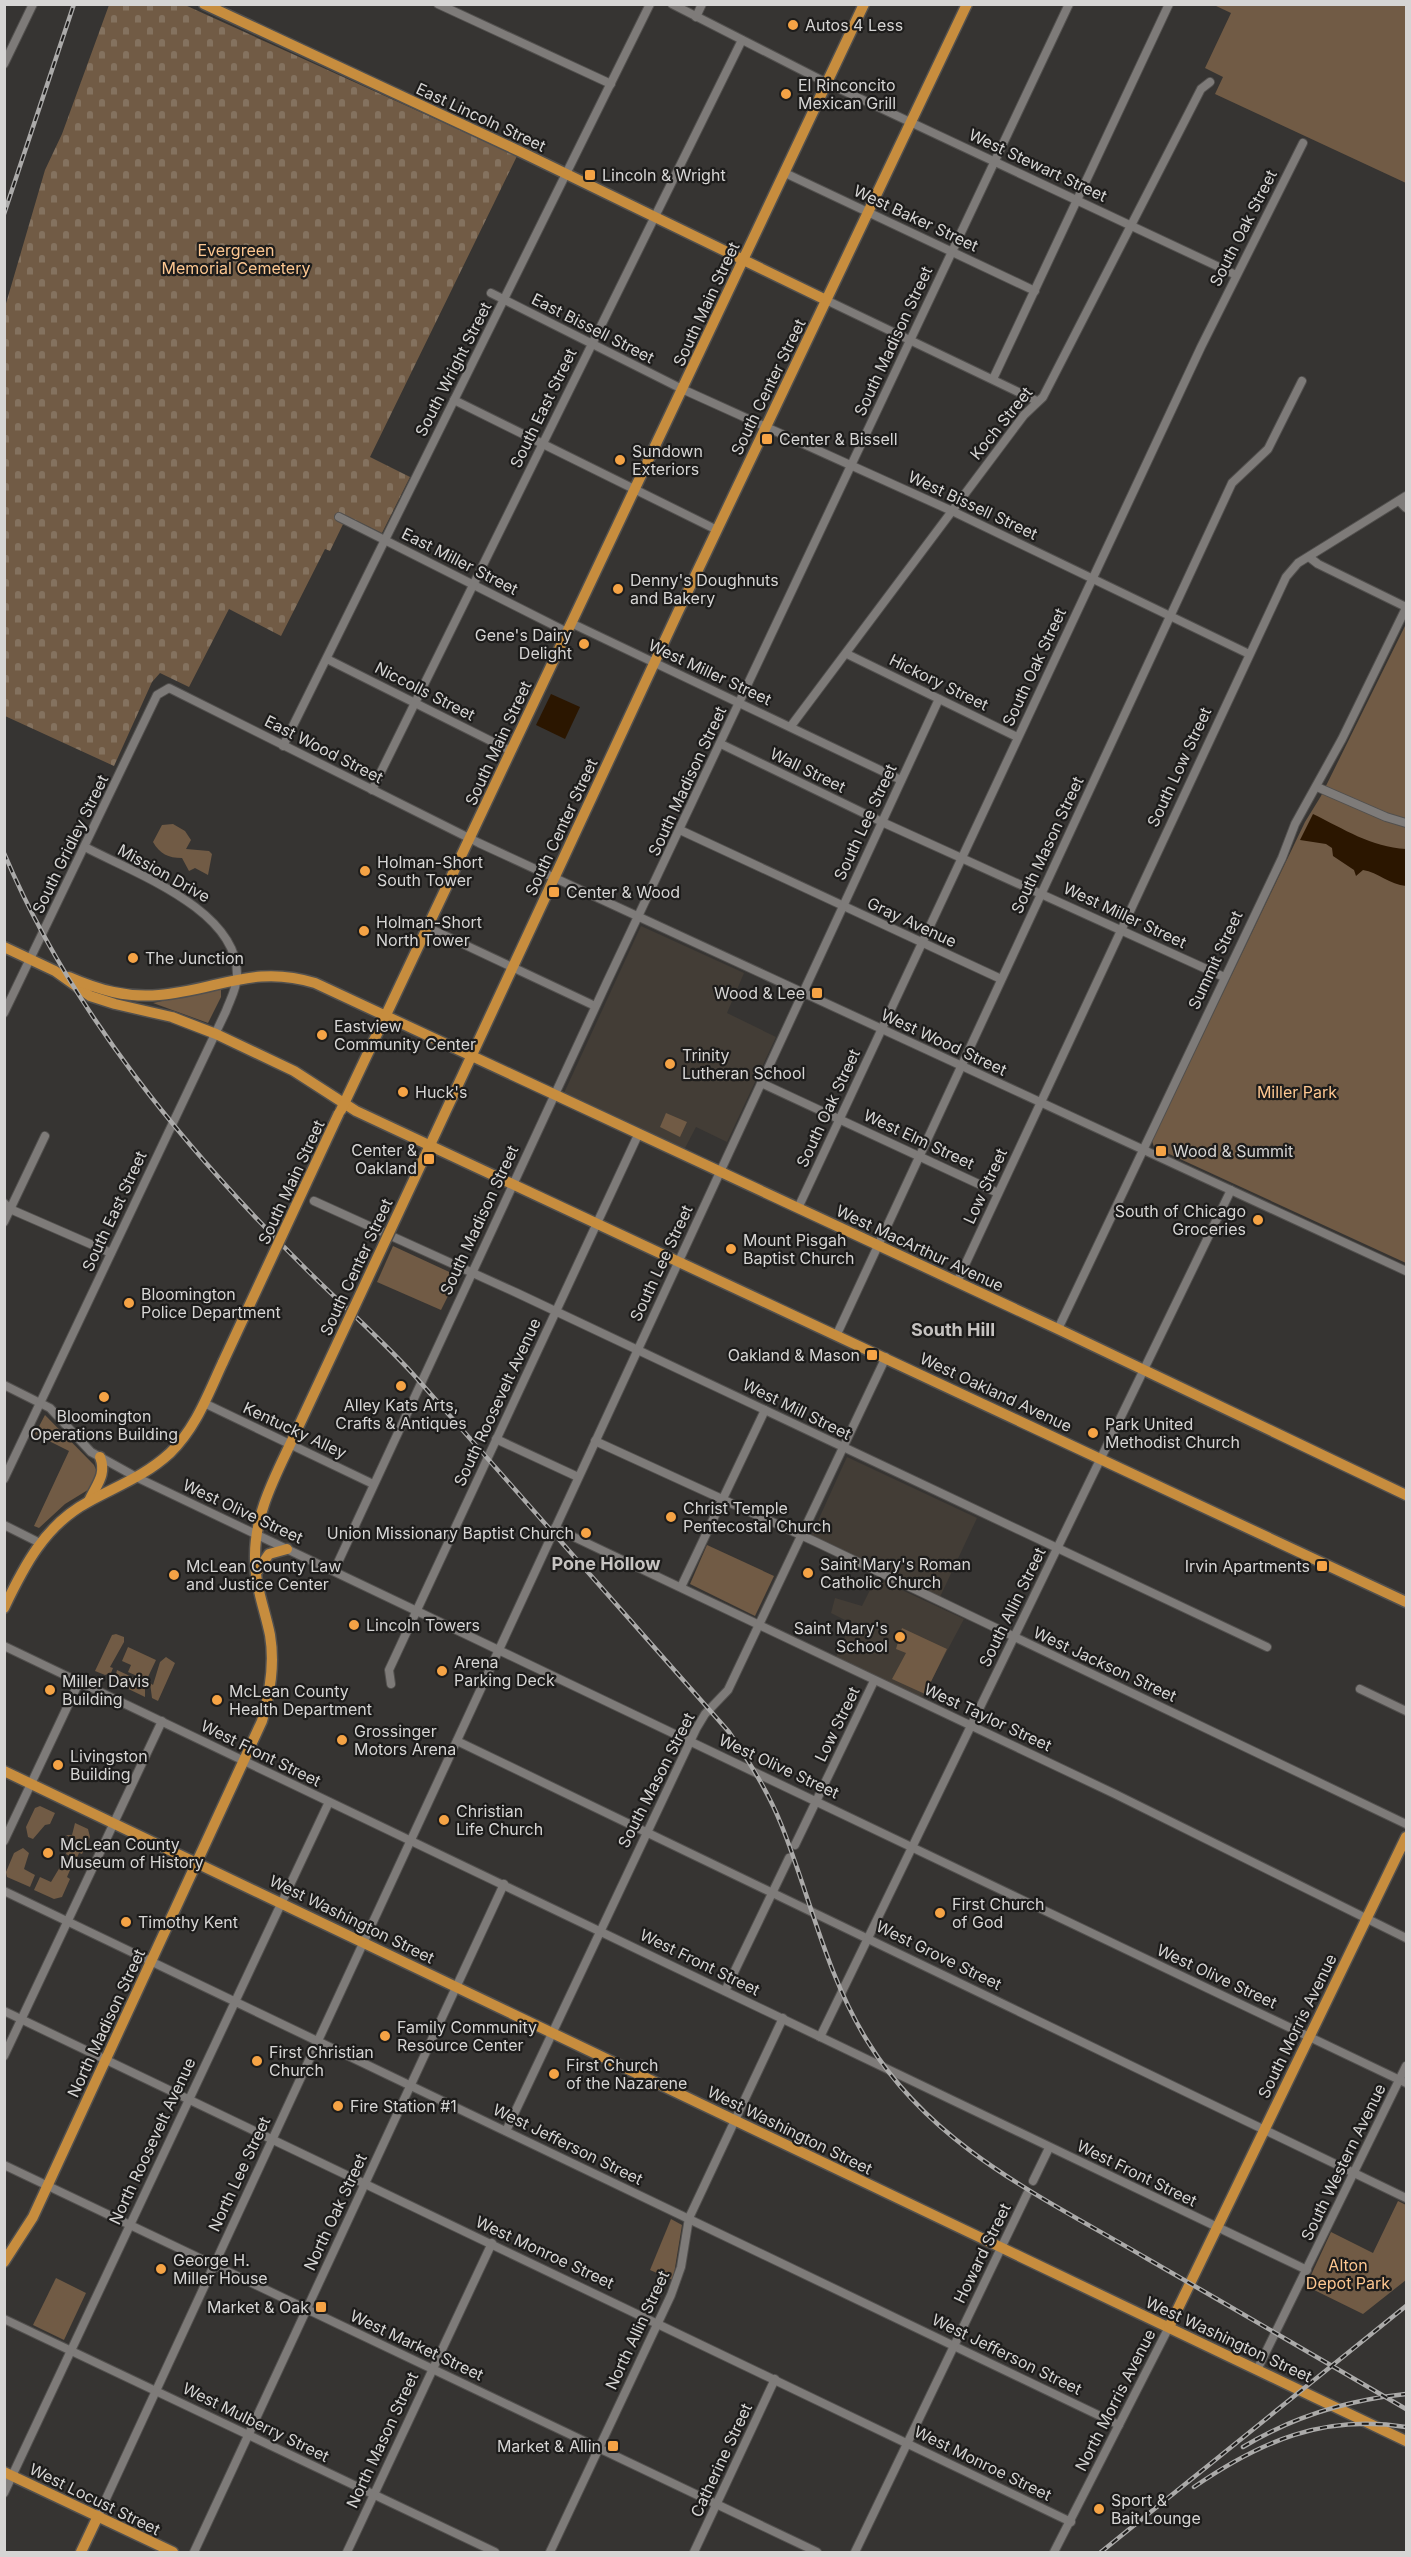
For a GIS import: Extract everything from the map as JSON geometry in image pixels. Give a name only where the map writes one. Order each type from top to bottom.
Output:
[{"type":"main road","name":"East Lincoln Street","points":[[204,4],[567,174],[826,300]]},
{"type":"main road","name":"South Main Street","points":[[138,1478],[172,1451],[185,1436],[204,1403],[864,4]]},
{"type":"main road","name":"South Center Street","points":[[244,1761],[262,1721],[272,1678],[270,1637],[255,1573],[256,1534],[266,1498],[654,662],[967,4]]},
{"type":"main road","points":[[4,947],[55,971]]},
{"type":"main road","name":"West MacArthur Avenue","points":[[55,971],[101,990],[134,996],[173,993],[237,978],[282,976],[305,980],[878,1244],[1407,1495]]},
{"type":"main road","name":"West Oakland Avenue","points":[[55,971],[82,992],[105,1002],[163,1014],[216,1034],[294,1071],[341,1109],[430,1145],[1407,1602]]},
{"type":"main road","points":[[89,1501],[101,1481],[100,1457]]},
{"type":"main road","points":[[4,1608],[40,1542],[64,1517],[89,1501],[138,1478]]},
{"type":"main road","points":[[255,1573],[269,1554],[287,1549]]},
{"type":"main road","name":"North Madison Street","points":[[4,2262],[25,2233],[244,1761]]},
{"type":"main road","name":"West Washington Street","points":[[4,1771],[1407,2441]]},
{"type":"main road","name":"South Morris Avenue","points":[[1216,2228],[1407,1837]]},
{"type":"main road","name":"North Morris Avenue","points":[[1169,2327],[1216,2228]]},
{"type":"main road","name":"West Locust Street","points":[[9,2474],[173,2553]]},
{"type":"main road","name":"North Lee Street","points":[[81,2553],[98,2516]]},
{"type":"street","points":[[5,64],[33,4]]},
{"type":"street","points":[[438,4],[611,84]]},
{"type":"street","name":"South Wright Street","points":[[283,746],[650,4]]},
{"type":"street","name":"West Stewart Street","points":[[672,4],[828,83],[1236,275]]},
{"type":"street","points":[[696,16],[702,4]]},
{"type":"street","name":"South Madison Street","points":[[334,1571],[595,1006],[721,744],[850,465],[1069,4]]},
{"type":"street","points":[[993,379],[1169,4]]},
{"type":"street","name":"South East Street","points":[[372,790],[742,40]]},
{"type":"street","name":"Koch Street","points":[[791,726],[952,511],[1037,401],[1043,397],[1201,90],[1210,82]]},
{"type":"street","name":"South Oak Street","points":[[798,1208],[1092,578],[1236,275],[1303,142]]},
{"type":"street","name":"West Baker Street","points":[[785,173],[1035,291]]},
{"type":"street","name":"East Bissell Street","points":[[491,293],[682,389]]},
{"type":"street","points":[[826,300],[1037,401]]},
{"type":"street","name":"South Mason Street","points":[[837,1334],[1232,483],[1268,449],[1302,381]]},
{"type":"street","name":"West Bissell Street","points":[[682,389],[952,511],[1249,654]]},
{"type":"street","points":[[454,400],[717,530]]},
{"type":"street","points":[[1403,498],[1407,508]]},
{"type":"street","name":"South Low Street","points":[[1040,1102],[1286,577],[1291,569],[1403,498]]},
{"type":"street","name":"East Miller Street","points":[[339,517],[473,585],[569,628]]},
{"type":"street","points":[[1309,557],[1318,564],[1407,607]]},
{"type":"street","name":"Summit Street","points":[[1058,1329],[1295,824],[1317,787],[1407,607]]},
{"type":"street","name":"West Miller Street","points":[[569,628],[654,662],[901,780]]},
{"type":"street","name":"Hickory Street","points":[[847,654],[1017,737]]},
{"type":"street","name":"Niccolls Street","points":[[327,659],[511,751]]},
{"type":"street","name":"East Wood Street","points":[[164,689],[174,689],[470,839]]},
{"type":"street","name":"South Gridley Street","points":[[4,1013],[157,695],[164,689]]},
{"type":"street","name":"South Lee Street","points":[[412,1841],[939,699]]},
{"type":"street","name":"Wall Street","points":[[721,744],[882,822]]},
{"type":"street","points":[[1317,787],[1386,817],[1407,823]]},
{"type":"street","name":"West Miller Street","points":[[882,822],[1224,977]]},
{"type":"street","name":"Gray Avenue","points":[[680,830],[1000,979]]},
{"type":"street","name":"West Wood Street","points":[[470,839],[1407,1271]]},
{"type":"street","name":"Mission Drive","points":[[85,847],[206,913],[227,939],[235,962],[237,978]]},
{"type":"street","points":[[429,928],[595,1006]]},
{"type":"street","points":[[216,1034],[237,978]]},
{"type":"street","name":"South East Street","points":[[4,1479],[216,1034]]},
{"type":"street","name":"West Elm Street","points":[[761,1083],[998,1193]]},
{"type":"street","name":"Low Street","points":[[957,1281],[1040,1102]]},
{"type":"street","name":"South Roosevelt Avenue","points":[[391,1684],[389,1670],[638,1135]]},
{"type":"street","points":[[4,1222],[8,1206],[45,1136]]},
{"type":"street","name":"South Allin Street","points":[[820,2037],[1231,1190]]},
{"type":"street","name":"West Mill Street","points":[[314,1201],[556,1311],[1267,1647]]},
{"type":"street","points":[[8,1206],[111,1253]]},
{"type":"street","name":"South Mason Street","points":[[599,1930],[705,1714],[729,1690],[886,1357]]},
{"type":"street","name":"West Olive Street","points":[[4,1385],[41,1402],[60,1417],[83,1445],[138,1478],[817,1800],[1403,2082]]},
{"type":"street","name":"Kentucky Alley","points":[[204,1403],[373,1484]]},
{"type":"street","points":[[681,1587],[765,1410]]},
{"type":"street","points":[[496,1439],[578,1477]]},
{"type":"street","name":"West Jackson Street","points":[[595,1441],[802,1536],[1407,1824]]},
{"type":"street","points":[[4,1525],[40,1542]]},
{"type":"street","name":"West Taylor Street","points":[[555,1528],[1407,1938]]},
{"type":"street","name":"West Front Street","points":[[4,1646],[1307,2270]]},
{"type":"street","name":"Low Street","points":[[795,1845],[874,1681]]},
{"type":"street","points":[[4,1841],[79,1682]]},
{"type":"street","points":[[1360,1689],[1407,1711]]},
{"type":"street","points":[[4,2056],[162,1721]]},
{"type":"street","name":"West Grove Street","points":[[457,1741],[1407,2198]]},
{"type":"street","name":"North Roosevelt Avenue","points":[[4,2493],[9,2474],[72,2350],[328,1802]]},
{"type":"street","name":"North Lee Street","points":[[98,2516],[363,1942],[412,1841]]},
{"type":"street","points":[[725,1991],[789,1858]]},
{"type":"street","name":"North Oak Street","points":[[194,2553],[504,1884]]},
{"type":"street","name":"West Jefferson Street","points":[[4,1891],[1119,2425]]},
{"type":"street","points":[[506,2131],[599,1930]]},
{"type":"street","name":"West Monroe Street","points":[[4,2011],[658,2322],[1071,2522]]},
{"type":"street","name":"North Allin Street","points":[[550,2553],[658,2322],[681,2267],[689,2218],[783,2018]]},
{"type":"street","name":"South Western Avenue","points":[[1258,2368],[1354,2173],[1403,2082],[1407,2066]]},
{"type":"street","points":[[1033,2181],[1049,2148]]},
{"type":"street","name":"West Market Street","points":[[4,2165],[818,2553]]},
{"type":"street","name":"Howard Street","points":[[855,2553],[1027,2194]]},
{"type":"street","name":"North Mason Street","points":[[347,2553],[492,2243]]},
{"type":"street","name":"West Mulberry Street","points":[[4,2319],[495,2553]]},
{"type":"street","name":"North Morris Avenue","points":[[1054,2553],[1169,2327]]},
{"type":"street","name":"Catherine Street","points":[[694,2553],[775,2379]]},
{"type":"shaded area","points":[[551,694],[580,707],[565,739],[536,725]]},
{"type":"shaded area","points":[[1313,814],[1369,841],[1406,849],[1406,886],[1363,870],[1356,876],[1354,870],[1333,856],[1332,848],[1326,844],[1300,840]]},
{"type":"shaded area","name":"Trinity Lutheran School","points":[[641,926],[744,973],[727,1013],[776,1037],[727,1142],[696,1127],[684,1150],[564,1093]]},
{"type":"shaded area","points":[[847,1457],[977,1518],[940,1597],[811,1536]]},
{"type":"shaded area","name":"Saint Mary's School","points":[[876,1578],[964,1619],[922,1698],[836,1657],[851,1623],[831,1613],[835,1598],[862,1606]]},
{"type":"green space","name":"Evergreen Memorial Cemetery","points":[[109,5],[185,5],[517,156],[370,457],[410,477],[382,533],[347,516],[330,551],[325,549],[281,636],[229,609],[189,687],[160,673],[152,682],[114,766],[5,716],[5,307],[45,170],[62,134]]},
{"type":"green space","points":[[1214,5],[1406,5],[1406,183],[1215,94],[1223,77],[1205,68],[1231,13]]},
{"type":"green space","name":"Miller Park","points":[[1406,624],[1406,1263],[1154,1147],[1152,1141],[1305,822],[1321,796]]},
{"type":"green space","points":[[173,824],[185,831],[191,840],[186,849],[209,851],[212,854],[208,875],[195,868],[189,871],[182,858],[165,854],[153,842],[162,825]]},
{"type":"green space","points":[[221,988],[221,997],[208,1023],[153,1003]]},
{"type":"green space","points":[[666,1113],[687,1122],[680,1137],[660,1127]]},
{"type":"green space","points":[[393,1246],[458,1276],[441,1310],[377,1282]]},
{"type":"green space","points":[[45,1415],[94,1465],[97,1472],[91,1488],[65,1504],[39,1528],[34,1526],[69,1451],[35,1434]]},
{"type":"green space","points":[[707,1545],[774,1576],[755,1616],[690,1584]]},
{"type":"green space","points":[[902,1628],[947,1649],[925,1694],[892,1679],[906,1653],[896,1649]]},
{"type":"green space","points":[[112,1635],[124,1637],[124,1642],[110,1667],[113,1668],[111,1673],[105,1675],[95,1671]]},
{"type":"green space","points":[[128,1647],[156,1660],[148,1677],[144,1679],[128,1672],[131,1665],[122,1661]]},
{"type":"green space","points":[[166,1657],[175,1663],[158,1701],[152,1698],[150,1683],[153,1685],[160,1662]]},
{"type":"green space","points":[[117,1670],[145,1683],[145,1697],[114,1682]]},
{"type":"green space","points":[[40,1806],[55,1813],[50,1824],[45,1825],[33,1839],[28,1837],[26,1827],[35,1808]]},
{"type":"green space","points":[[75,1823],[88,1829],[90,1837],[82,1854],[79,1853],[76,1860],[66,1854],[71,1838],[66,1835],[72,1835]]},
{"type":"green space","points":[[23,1848],[29,1853],[24,1869],[35,1875],[30,1887],[7,1877],[6,1872],[14,1853]]},
{"type":"green space","points":[[60,1867],[70,1870],[67,1877],[70,1879],[62,1897],[54,1899],[34,1890],[40,1877],[51,1882]]},
{"type":"green space","name":"Alton Depot Park","points":[[1398,2201],[1406,2205],[1406,2280],[1363,2314],[1306,2286],[1331,2232],[1373,2253]]},
{"type":"green space","points":[[671,2219],[682,2225],[673,2280],[650,2270]]},
{"type":"green space","points":[[56,2278],[86,2293],[64,2340],[33,2325]]},
{"type":"railway","points":[[4,214],[74,4]]},
{"type":"railway","points":[[4,853],[31,912],[62,968],[97,1023],[175,1127],[261,1223],[413,1374],[729,1732],[758,1777],[776,1812],[830,1963],[853,2016],[894,2079],[924,2112],[957,2141],[1030,2191],[1406,2409]]},
{"type":"railway","points":[[1101,2552],[1406,2306]]},
{"type":"railway","points":[[1243,2447],[1282,2426],[1322,2411],[1363,2400],[1406,2394]]},
{"type":"railway","points":[[1194,2487],[1244,2456],[1294,2435],[1348,2424],[1406,2427]]},
{"type":"place","name":"Autos 4 Less","points":[[793,25]]},
{"type":"place","name":"El Rinconcito Mexican Grill","points":[[786,94]]},
{"type":"place","name":"Lincoln & Wright","points":[[590,175]]},
{"type":"place","name":"Center & Bissell","points":[[767,439]]},
{"type":"place","name":"Sundown Exteriors","points":[[620,460]]},
{"type":"place","name":"Denny's Doughnuts and Bakery","points":[[618,589]]},
{"type":"place","name":"Gene's Dairy Delight","points":[[584,644]]},
{"type":"place","name":"Holman-Short South Tower","points":[[365,871]]},
{"type":"place","name":"Center & Wood","points":[[554,892]]},
{"type":"place","name":"Holman-Short North Tower","points":[[364,931]]},
{"type":"place","name":"The Junction","points":[[133,958]]},
{"type":"place","name":"Wood & Lee","points":[[817,993]]},
{"type":"place","name":"Eastview Community Center","points":[[322,1035]]},
{"type":"place","name":"Trinity Lutheran School","points":[[670,1064]]},
{"type":"place","name":"Huck's","points":[[403,1092]]},
{"type":"place","name":"Wood & Summit","points":[[1161,1151]]},
{"type":"place","name":"Center & Oakland","points":[[429,1159]]},
{"type":"place","name":"South of Chicago Groceries","points":[[1258,1220]]},
{"type":"place","name":"Mount Pisgah Baptist Church","points":[[731,1249]]},
{"type":"place","name":"Bloomington Police Department","points":[[129,1303]]},
{"type":"place","name":"Oakland & Mason","points":[[872,1355]]},
{"type":"place","name":"Alley Kats Arts, Crafts & Antiques","points":[[401,1386]]},
{"type":"place","name":"Bloomington Operations Building","points":[[104,1397]]},
{"type":"place","name":"Park United Methodist Church","points":[[1093,1433]]},
{"type":"place","name":"Christ Temple Pentecostal Church","points":[[671,1517]]},
{"type":"place","name":"Union Missionary Baptist Church","points":[[586,1533]]},
{"type":"place","name":"Irvin Apartments","points":[[1322,1566]]},
{"type":"place","name":"Saint Mary's Roman Catholic Church","points":[[808,1573]]},
{"type":"place","name":"McLean County Law and Justice Center","points":[[174,1575]]},
{"type":"place","name":"Lincoln Towers","points":[[354,1625]]},
{"type":"place","name":"Saint Mary's School","points":[[900,1637]]},
{"type":"place","name":"Arena Parking Deck","points":[[442,1671]]},
{"type":"place","name":"Miller Davis Building","points":[[50,1690]]},
{"type":"place","name":"McLean County Health Department","points":[[217,1700]]},
{"type":"place","name":"Grossinger Motors Arena","points":[[342,1740]]},
{"type":"place","name":"Livingston Building","points":[[58,1765]]},
{"type":"place","name":"Christian Life Church","points":[[444,1820]]},
{"type":"place","name":"McLean County Museum of History","points":[[48,1853]]},
{"type":"place","name":"First Church of God","points":[[940,1913]]},
{"type":"place","name":"Timothy Kent","points":[[126,1922]]},
{"type":"place","name":"Family Community Resource Center","points":[[385,2036]]},
{"type":"place","name":"First Christian Church","points":[[257,2061]]},
{"type":"place","name":"First Church of the Nazarene","points":[[554,2074]]},
{"type":"place","name":"Fire Station #1","points":[[338,2106]]},
{"type":"place","name":"George H. Miller House","points":[[161,2269]]},
{"type":"place","name":"Market & Oak","points":[[321,2307]]},
{"type":"place","name":"Market & Allin","points":[[613,2446]]},
{"type":"place","name":"Sport & Bait Lounge","points":[[1099,2509]]},
{"type":"district","name":"South Hill","points":[[953,1329]]},
{"type":"district","name":"Pone Hollow","points":[[606,1563]]}]
